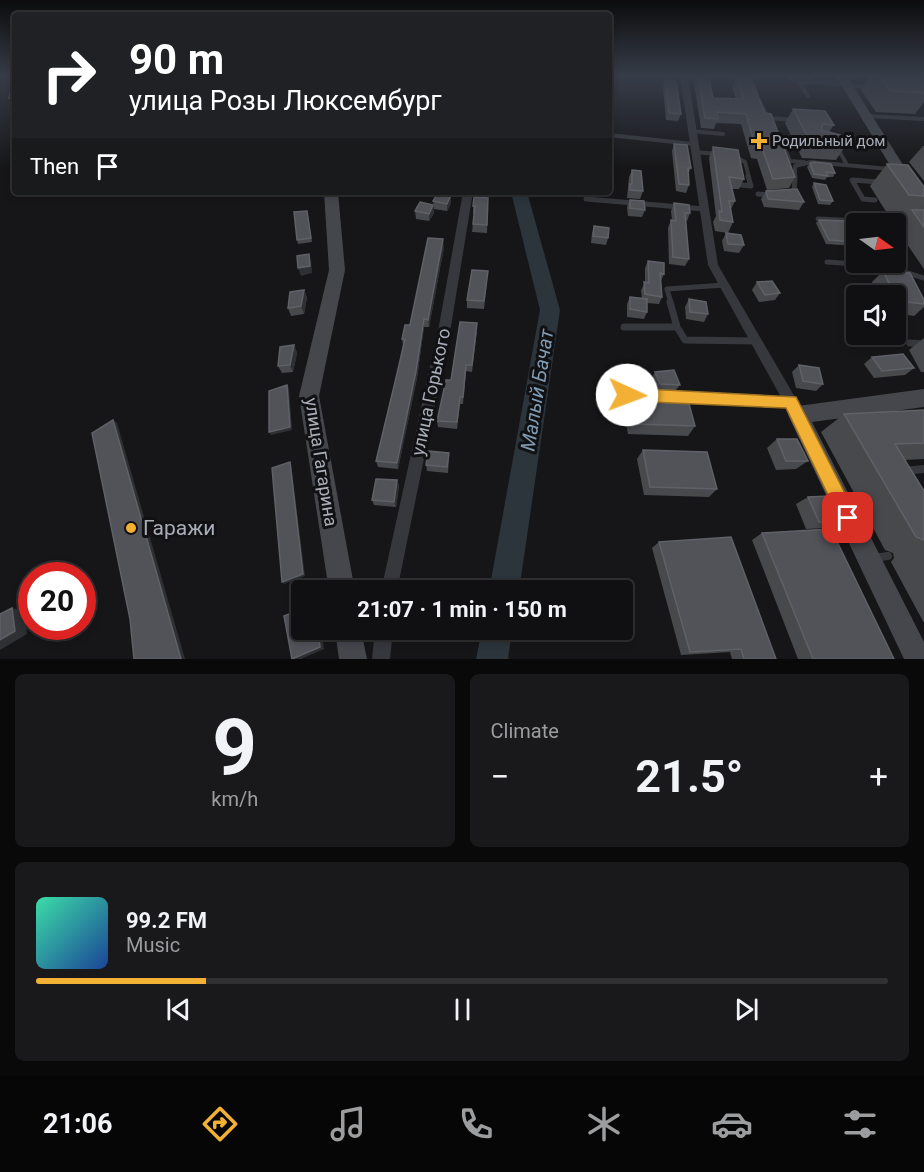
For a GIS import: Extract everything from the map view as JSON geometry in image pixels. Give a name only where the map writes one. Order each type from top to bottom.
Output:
[{"type":"street","points":[[688,107],[712,265],[878,557],[918,659]]},
{"type":"street","points":[[861,107],[902,179],[924,210]]},
{"type":"street","name":"улица Гагарина","points":[[331,195],[337,270],[309,396],[340,580]]},
{"type":"street","name":"улица Горького","points":[[391,580],[445,326],[467,195]]},
{"type":"street","points":[[794,408],[924,398]]},
{"type":"street","points":[[350,640],[353,659]]},
{"type":"street","points":[[381,659],[383,640]]},
{"type":"lane","points":[[762,107],[768,118],[802,121]]},
{"type":"lane","points":[[867,116],[924,119]]},
{"type":"lane","points":[[691,131],[723,134]]},
{"type":"lane","points":[[612,135],[738,157],[745,162],[751,186],[741,185]]},
{"type":"lane","points":[[836,145],[847,165]]},
{"type":"lane","points":[[784,147],[790,161],[847,165],[902,179]]},
{"type":"lane","points":[[785,194],[794,192],[795,166],[811,162]]},
{"type":"lane","points":[[876,200],[863,199],[852,180],[890,182]]},
{"type":"lane","points":[[758,194],[776,195]]},
{"type":"lane","points":[[586,199],[704,208]]},
{"type":"lane","points":[[818,219],[924,224]]},
{"type":"lane","points":[[827,262],[886,266],[923,280]]},
{"type":"lane","points":[[724,285],[668,289],[677,327],[686,340],[756,341]]},
{"type":"lane","points":[[624,327],[677,327]]},
{"type":"lane","points":[[910,344],[924,345]]},
{"type":"lane","points":[[674,397],[794,408]]},
{"type":"lane","points":[[902,480],[897,471],[924,469]]},
{"type":"building","points":[[668,107],[680,107],[681,114],[669,113]]},
{"type":"building","points":[[703,107],[763,107],[765,113],[771,114],[795,177],[773,179],[762,148],[756,148],[746,114],[717,112],[718,119],[705,118]]},
{"type":"building","points":[[793,109],[825,111],[834,125],[823,124],[821,130],[840,135],[846,145],[811,143]]},
{"type":"building","points":[[674,144],[687,145],[691,168],[688,168],[689,185],[679,184]]},
{"type":"building","points":[[713,147],[738,150],[744,179],[729,177],[735,201],[729,201],[733,222],[720,220],[719,211],[722,212]]},
{"type":"building","points":[[810,163],[831,164],[835,173],[826,172],[828,176],[814,174]]},
{"type":"building","points":[[887,164],[908,165],[924,187],[924,196],[909,195]]},
{"type":"building","points":[[632,170],[641,171],[643,191],[630,190]]},
{"type":"building","points":[[814,183],[826,185],[833,201],[820,200]]},
{"type":"building","points":[[797,189],[804,202],[768,199],[766,191]]},
{"type":"building","points":[[437,195],[451,195],[447,204],[433,201]]},
{"type":"building","points":[[474,197],[488,198],[487,225],[473,224]]},
{"type":"building","points":[[630,200],[644,201],[645,210],[630,208]]},
{"type":"building","points":[[420,202],[433,205],[429,214],[415,211]]},
{"type":"building","points":[[674,203],[689,205],[690,213],[685,213],[689,259],[673,257],[671,220],[676,221]]},
{"type":"building","points":[[912,210],[924,210],[924,227]]},
{"type":"building","points":[[307,211],[311,238],[297,240],[294,212]]},
{"type":"building","points":[[819,220],[846,221],[846,241],[829,240]]},
{"type":"building","points":[[594,226],[609,228],[608,238],[593,236]]},
{"type":"building","points":[[726,233],[741,235],[744,245],[728,244]]},
{"type":"building","points":[[428,238],[443,239],[428,320],[424,319],[397,463],[376,461],[405,339],[402,339],[405,325],[410,325]]},
{"type":"building","points":[[309,254],[310,266],[298,268],[297,256]]},
{"type":"building","points":[[648,261],[664,263],[664,274],[660,273],[662,297],[645,294],[644,282],[649,283]]},
{"type":"building","points":[[472,270],[488,271],[484,301],[467,300]]},
{"type":"building","points":[[884,273],[910,273],[924,304],[906,302],[906,285],[890,285]]},
{"type":"building","points":[[772,281],[780,293],[765,295],[757,282]]},
{"type":"building","points":[[304,290],[301,306],[288,308],[290,292]]},
{"type":"building","points":[[630,297],[647,299],[647,312],[630,309]]},
{"type":"building","points":[[689,299],[706,302],[708,314],[690,312]]},
{"type":"building","points":[[460,322],[477,323],[472,365],[466,365],[463,397],[460,397],[457,422],[437,421],[446,380],[451,380]]},
{"type":"building","points":[[294,345],[290,365],[278,366],[280,347]]},
{"type":"building","points":[[903,354],[914,368],[882,371],[872,357]]},
{"type":"building","points":[[799,365],[819,368],[823,384],[803,381]]},
{"type":"building","points":[[639,366],[644,380],[627,382],[622,368]]},
{"type":"building","points":[[674,370],[680,385],[660,384],[655,372]]},
{"type":"building","points":[[287,385],[290,427],[269,432],[269,391]]},
{"type":"building","points":[[627,393],[686,393],[695,426],[633,424]]},
{"type":"building","points":[[924,410],[924,443],[895,444],[924,491],[924,540],[916,537],[844,414]]},
{"type":"building","name":"Гаражи","points":[[113,420],[181,659],[134,659],[130,619],[92,433]]},
{"type":"building","points":[[777,439],[797,439],[808,461],[786,461]]},
{"type":"building","points":[[643,450],[707,452],[717,489],[650,487]]},
{"type":"building","points":[[428,451],[449,453],[447,467],[426,465]]},
{"type":"building","points":[[290,462],[303,574],[282,582],[272,468]]},
{"type":"building","points":[[376,479],[397,480],[394,502],[372,500]]},
{"type":"building","points":[[830,496],[841,521],[819,522],[808,497]]},
{"type":"building","points":[[831,529],[894,659],[813,659],[762,533]]},
{"type":"building","points":[[731,537],[776,659],[744,659],[741,649],[690,652],[659,542]]},
{"type":"building","points":[[12,608],[15,631],[0,640],[0,614]]},
{"type":"building","points":[[291,613],[291,640],[319,640],[320,647],[292,659],[284,616]]},
{"type":"waterway","name":"Малый Бачат","points":[[506,580],[550,310],[520,195]]},
{"type":"waterway","name":"Малый Бачат","points":[[492,659],[495,640]]},
{"type":"place","name":"Родильный дом","points":[[759,141]]},
{"type":"place","name":"Гаражи","points":[[131,528]]},
{"type":"route","points":[[627,395],[790,402],[848,518]]}]
